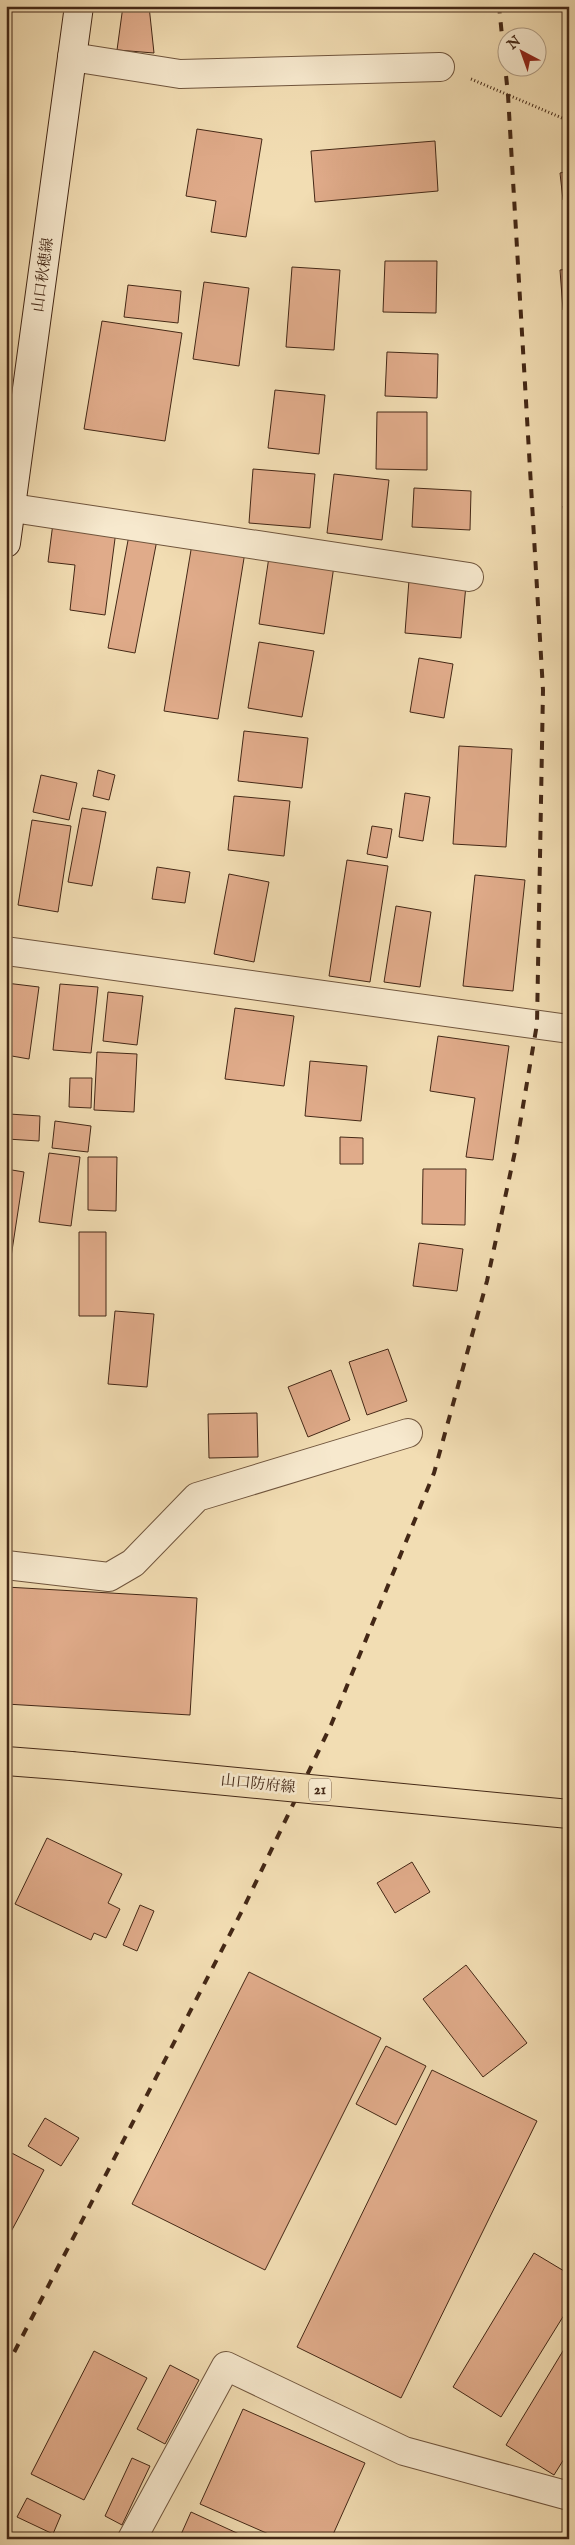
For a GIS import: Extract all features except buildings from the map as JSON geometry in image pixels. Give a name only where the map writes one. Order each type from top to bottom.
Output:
[{"type":"main road","name":"山口防府線","points":[[6,1761],[569,1814]]},
{"type":"street","name":"山口秋穂線","points":[[6,543],[9,507],[79,6]]},
{"type":"street","points":[[72,57],[180,74],[440,67]]},
{"type":"street","points":[[9,507],[469,577]]},
{"type":"street","points":[[6,951],[569,1029]]},
{"type":"street","points":[[6,1565],[109,1578],[133,1564],[196,1497],[408,1433]]},
{"type":"street","points":[[132,2539],[226,2366],[404,2451],[569,2496]]},
{"type":"path","points":[[440,67],[569,121]]},
{"type":"railway","points":[[6,2368],[244,1907],[331,1725],[434,1473],[487,1281],[516,1147],[537,1024],[543,690],[508,95],[499,6]]}]
